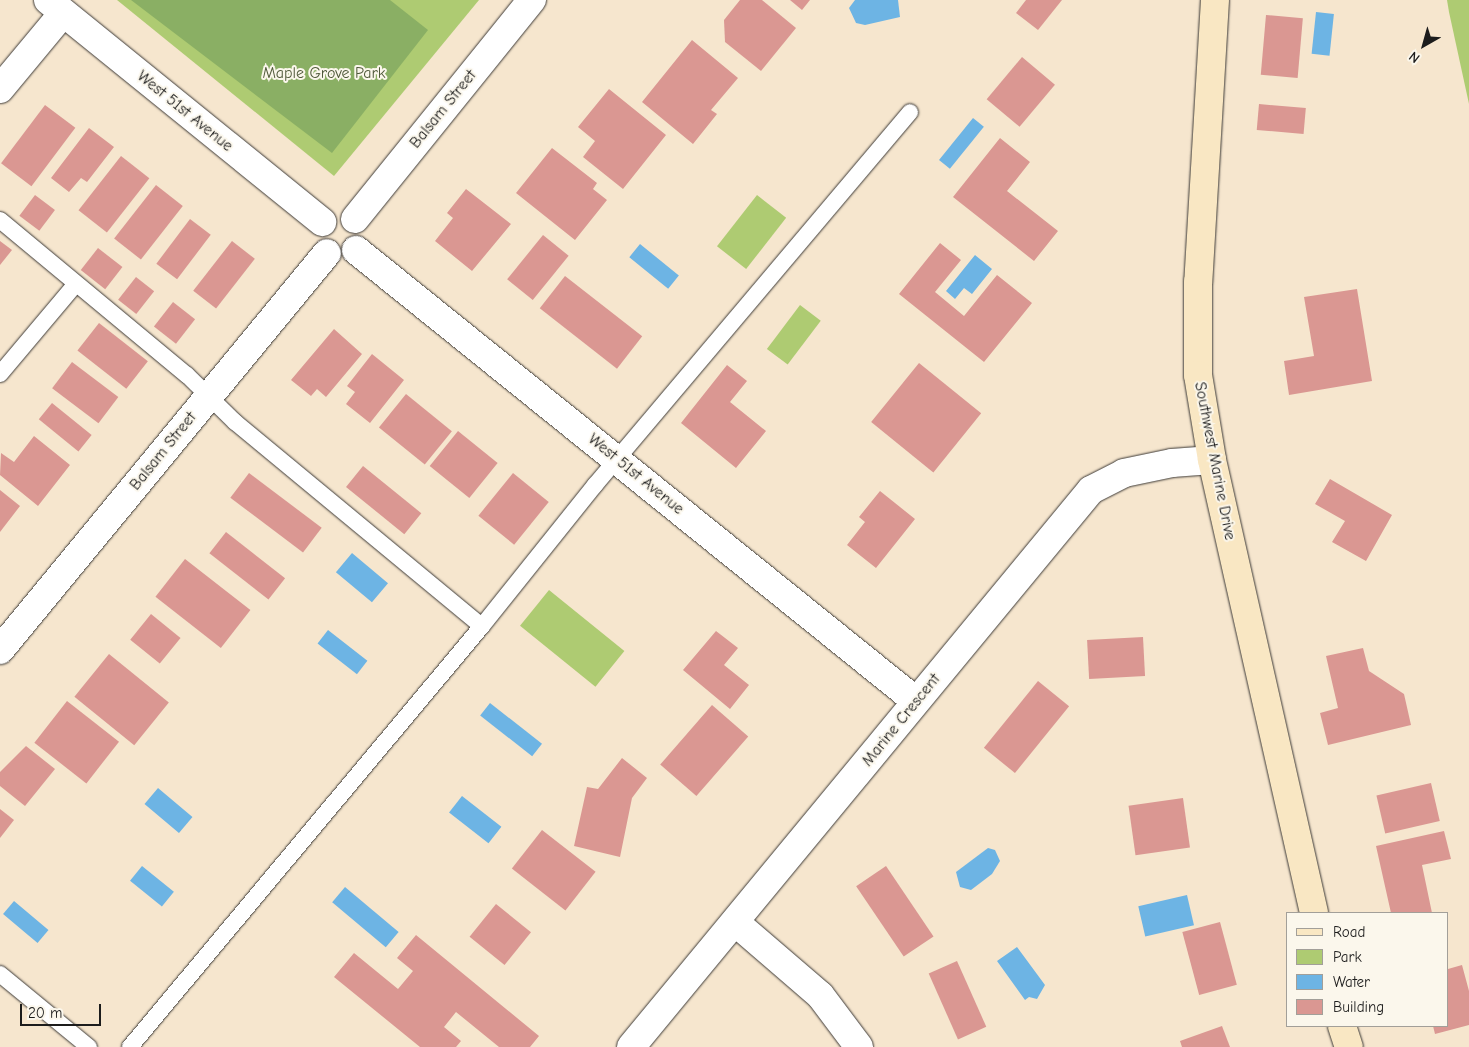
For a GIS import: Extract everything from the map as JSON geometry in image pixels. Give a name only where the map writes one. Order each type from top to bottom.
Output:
[{"type":"main road","name":"Southwest Marine Drive","points":[[1215,0],[1198,282],[1198,375],[1212,460],[1314,912]]},
{"type":"main road","points":[[1342,1027],[1349,1047]]},
{"type":"street","name":"Balsam Street","points":[[355,219],[532,0]]},
{"type":"street","points":[[0,89],[55,6]]},
{"type":"street","name":"West 51st Avenue","points":[[55,6],[322,222]]},
{"type":"street","points":[[338,213],[355,219],[362,234],[356,250],[342,256],[327,253],[318,239],[322,222],[338,213]]},
{"type":"street","name":"West 51st Avenue","points":[[356,250],[617,458],[916,701]]},
{"type":"street","name":"Balsam Street","points":[[0,650],[327,253]]},
{"type":"street","name":"Marine Crescent","points":[[631,1047],[1091,490],[1124,473],[1172,463],[1212,460]]},
{"type":"street","points":[[735,922],[820,995],[859,1047]]},
{"type":"lane","points":[[130,1047],[482,626],[617,458],[910,112]]},
{"type":"lane","points":[[0,220],[208,396],[235,422],[482,626]]},
{"type":"lane","points":[[0,374],[75,285]]},
{"type":"lane","points":[[0,974],[89,1047]]},
{"type":"green space","name":"Maple Grove Park","points":[[117,0],[479,0],[334,176]]},
{"type":"green space","name":"Maple Grove Park","points":[[131,0],[390,0],[428,30],[332,153]]},
{"type":"green space","points":[[1447,0],[1469,0],[1469,104],[1449,12]]},
{"type":"green space","points":[[757,195],[786,218],[746,269],[717,246]]},
{"type":"green space","points":[[800,305],[821,321],[788,365],[767,349]]},
{"type":"green space","points":[[549,590],[624,651],[595,687],[520,626]]},
{"type":"water","points":[[855,0],[898,0],[900,17],[865,25],[856,23],[849,8]]},
{"type":"water","points":[[1316,12],[1334,14],[1330,56],[1312,54]]},
{"type":"water","points":[[973,118],[984,127],[950,169],[939,160]]},
{"type":"water","points":[[640,244],[679,275],[668,289],[629,257]]},
{"type":"water","points":[[975,255],[992,269],[972,294],[964,288],[955,299],[946,291]]},
{"type":"water","points":[[352,553],[388,583],[372,602],[336,572]]},
{"type":"water","points":[[328,630],[367,661],[357,674],[318,643]]},
{"type":"water","points":[[490,703],[542,744],[532,756],[480,716]]},
{"type":"water","points":[[158,788],[192,817],[179,833],[145,804]]},
{"type":"water","points":[[462,796],[501,827],[488,843],[449,813]]},
{"type":"water","points":[[988,848],[995,850],[1000,861],[992,874],[971,890],[960,887],[956,872]]},
{"type":"water","points":[[142,866],[174,892],[162,907],[130,881]]},
{"type":"water","points":[[345,887],[399,932],[386,947],[332,902]]},
{"type":"water","points":[[1187,895],[1194,925],[1145,936],[1138,906]]},
{"type":"water","points":[[14,901],[48,930],[38,943],[3,914]]},
{"type":"water","points":[[1017,947],[1045,985],[1037,999],[1029,997],[1025,1000],[997,961]]},
{"type":"building","points":[[740,0],[762,0],[796,28],[761,71],[725,42],[724,20]]},
{"type":"building","points":[[790,0],[810,0],[802,10]]},
{"type":"building","points":[[1026,0],[1062,0],[1038,30],[1016,13]]},
{"type":"building","points":[[1266,15],[1303,18],[1298,78],[1261,75]]},
{"type":"building","points":[[692,40],[738,78],[711,110],[717,114],[693,144],[642,102]]},
{"type":"building","points":[[1022,57],[1055,85],[1020,127],[987,99]]},
{"type":"building","points":[[609,89],[666,135],[623,189],[583,157],[595,141],[578,127]]},
{"type":"building","points":[[1259,104],[1306,108],[1304,134],[1257,130]]},
{"type":"building","points":[[45,105],[75,128],[31,186],[1,163]]},
{"type":"building","points":[[89,128],[114,147],[87,182],[81,178],[69,192],[51,178]]},
{"type":"building","points":[[1000,138],[1030,162],[1007,191],[1058,231],[1034,261],[953,197]]},
{"type":"building","points":[[552,148],[597,183],[593,189],[607,200],[575,240],[516,193]]},
{"type":"building","points":[[121,156],[149,178],[107,233],[79,210]]},
{"type":"building","points":[[156,185],[183,206],[141,260],[114,239]]},
{"type":"building","points":[[466,189],[511,224],[472,271],[435,241],[453,218],[447,213]]},
{"type":"building","points":[[35,195],[55,210],[39,231],[19,216]]},
{"type":"building","points":[[190,219],[211,235],[177,279],[156,264]]},
{"type":"building","points":[[543,235],[569,256],[533,300],[507,279]]},
{"type":"building","points":[[0,241],[12,250],[0,265]]},
{"type":"building","points":[[232,241],[255,259],[216,308],[193,291]]},
{"type":"building","points":[[940,243],[961,260],[935,292],[964,316],[997,275],[1032,303],[984,362],[899,294]]},
{"type":"building","points":[[98,248],[122,267],[105,289],[81,270]]},
{"type":"building","points":[[565,276],[642,336],[617,369],[540,308]]},
{"type":"building","points":[[136,277],[154,291],[136,314],[118,300]]},
{"type":"building","points":[[1357,289],[1372,381],[1289,395],[1284,361],[1314,356],[1304,297]]},
{"type":"building","points":[[173,302],[195,319],[176,344],[154,326]]},
{"type":"building","points":[[99,323],[148,361],[126,389],[77,351]]},
{"type":"building","points":[[334,329],[362,354],[326,397],[317,389],[311,396],[291,380]]},
{"type":"building","points":[[372,354],[404,380],[370,423],[346,404],[355,392],[347,386]]},
{"type":"building","points":[[72,362],[118,397],[98,423],[52,388]]},
{"type":"building","points":[[919,363],[981,413],[933,472],[871,422]]},
{"type":"building","points":[[727,365],[747,381],[730,402],[766,431],[736,468],[681,423]]},
{"type":"building","points":[[406,394],[452,431],[425,465],[379,427]]},
{"type":"building","points":[[52,403],[92,435],[78,451],[39,419]]},
{"type":"building","points":[[458,431],[498,463],[469,498],[430,466]]},
{"type":"building","points":[[34,436],[70,465],[38,506],[0,475],[1,453],[14,462]]},
{"type":"building","points":[[363,466],[421,513],[404,534],[346,487]]},
{"type":"building","points":[[249,473],[322,528],[303,553],[230,498]]},
{"type":"building","points":[[513,473],[549,502],[514,545],[478,516]]},
{"type":"building","points":[[1330,479],[1392,515],[1366,561],[1332,542],[1345,521],[1315,504]]},
{"type":"building","points":[[0,490],[20,506],[0,532]]},
{"type":"building","points":[[880,491],[915,519],[876,568],[847,545],[865,522],[859,517]]},
{"type":"building","points":[[226,532],[285,578],[268,599],[209,553]]},
{"type":"building","points":[[185,559],[250,610],[221,648],[155,597]]},
{"type":"building","points":[[151,614],[181,638],[160,664],[130,640]]},
{"type":"building","points":[[716,631],[738,648],[724,665],[749,685],[730,709],[683,670]]},
{"type":"building","points":[[1143,637],[1145,676],[1089,679],[1087,640]]},
{"type":"building","points":[[1363,648],[1369,671],[1404,694],[1411,725],[1328,745],[1320,713],[1338,708],[1326,656]]},
{"type":"building","points":[[109,654],[169,702],[134,745],[74,697]]},
{"type":"building","points":[[1038,681],[1069,706],[1015,773],[984,748]]},
{"type":"building","points":[[67,701],[119,742],[86,783],[34,743]]},
{"type":"building","points":[[712,705],[748,736],[696,796],[660,765]]},
{"type":"building","points":[[26,746],[55,769],[25,806],[0,786],[0,772]]},
{"type":"building","points":[[622,758],[647,778],[632,798],[620,857],[574,846],[587,787],[598,789]]},
{"type":"building","points":[[1431,783],[1440,821],[1385,834],[1376,796]]},
{"type":"building","points":[[1183,798],[1190,848],[1135,855],[1129,806]]},
{"type":"building","points":[[0,809],[14,820],[0,838]]},
{"type":"building","points":[[542,830],[596,872],[565,910],[512,869]]},
{"type":"building","points":[[1444,831],[1451,859],[1422,865],[1432,912],[1391,912],[1376,846]]},
{"type":"building","points":[[886,866],[934,936],[904,957],[856,886]]},
{"type":"building","points":[[496,904],[531,932],[505,965],[470,937]]},
{"type":"building","points":[[1220,922],[1237,985],[1199,995],[1182,932]]},
{"type":"building","points":[[416,935],[539,1036],[530,1047],[499,1047],[456,1012],[444,1027],[461,1041],[456,1047],[420,1047],[334,977],[354,953],[398,989],[413,971],[397,958]]},
{"type":"building","points":[[957,961],[986,1027],[958,1039],[929,974]]},
{"type":"building","points":[[1462,965],[1469,991],[1469,1025],[1435,1034],[1433,1027],[1449,1027],[1449,969]]},
{"type":"building","points":[[1222,1026],[1230,1047],[1182,1047],[1180,1041]]}]
